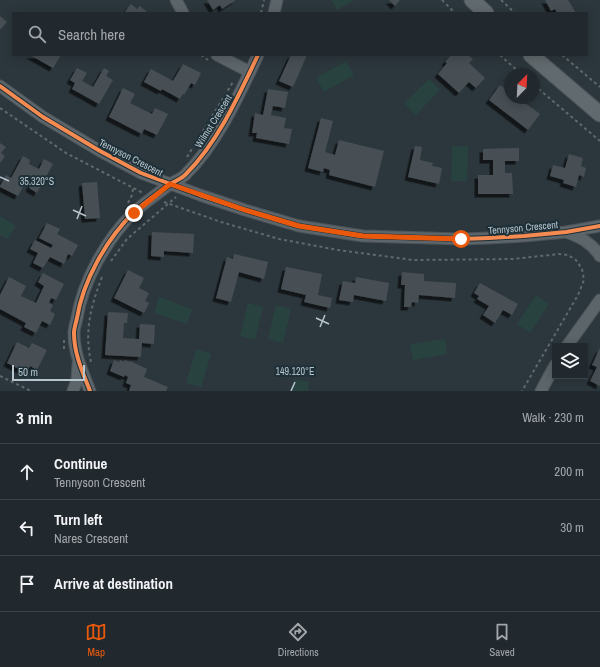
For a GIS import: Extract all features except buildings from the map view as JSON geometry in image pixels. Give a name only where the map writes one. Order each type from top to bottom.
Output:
[{"type":"street","points":[[176,0],[182,12]]},
{"type":"street","points":[[274,12],[277,0]]},
{"type":"street","points":[[472,0],[485,12]]},
{"type":"street","points":[[219,56],[246,70]]},
{"type":"street","name":"Wilmot Crescent","points":[[78,362],[74,333],[79,306],[89,280],[102,254],[117,232],[134,213],[170,184],[185,175],[203,153],[232,107],[246,70],[257,56]]},
{"type":"street","points":[[532,56],[600,114]]},
{"type":"street","name":"Tennyson Crescent","points":[[0,86],[43,117],[100,151],[142,173],[185,190],[299,226],[363,236],[461,239],[566,232],[600,226]]},
{"type":"street","points":[[566,232],[578,236],[588,242],[600,256]]},
{"type":"street","points":[[568,343],[600,300]]},
{"type":"street","points":[[73,391],[77,380],[78,362]]},
{"type":"street","points":[[78,362],[90,391]]},
{"type":"street","points":[[542,391],[552,371]]},
{"type":"path","points":[[261,12],[264,0]]},
{"type":"path","points":[[442,0],[454,12]]},
{"type":"path","points":[[501,0],[513,12]]},
{"type":"path","points":[[501,56],[514,68]]},
{"type":"path","points":[[563,56],[600,87]]},
{"type":"path","points":[[185,160],[246,70]]},
{"type":"path","points":[[540,90],[600,141]]},
{"type":"path","points":[[110,262],[127,239],[144,223],[185,190]]},
{"type":"path","points":[[91,365],[88,348],[88,323],[94,298],[103,275]]},
{"type":"path","points":[[0,376],[31,391]]},
{"type":"green space","points":[[331,0],[354,0],[337,10]]},
{"type":"green space","points":[[346,61],[354,75],[324,92],[316,78]]},
{"type":"green space","points":[[429,79],[440,90],[416,115],[404,103]]},
{"type":"green space","points":[[452,146],[468,146],[467,181],[451,181]]},
{"type":"green space","points":[[0,216],[16,226],[8,239],[0,235]]},
{"type":"green space","points":[[536,295],[549,304],[530,333],[517,324]]},
{"type":"green space","points":[[159,297],[192,309],[187,324],[154,313]]},
{"type":"green space","points":[[248,303],[263,307],[255,340],[240,336]]},
{"type":"green space","points":[[276,305],[291,309],[283,343],[268,339]]},
{"type":"green space","points":[[445,339],[447,354],[413,360],[410,344]]},
{"type":"green space","points":[[196,349],[211,354],[201,387],[186,383]]},
{"type":"green space","points":[[294,379],[310,382],[308,391],[292,391]]},
{"type":"cycle path","points":[[90,391],[77,356],[74,331],[84,290],[97,262],[105,248],[133,213],[169,185],[184,176],[198,161],[227,118],[258,56]]},
{"type":"cycle path","points":[[0,86],[43,117],[100,151],[141,173],[200,195],[299,226],[363,236],[461,239],[524,236],[566,232],[600,226]]},
{"type":"route","points":[[134,213],[170,184],[245,210],[299,226],[363,236],[461,239]]}]
